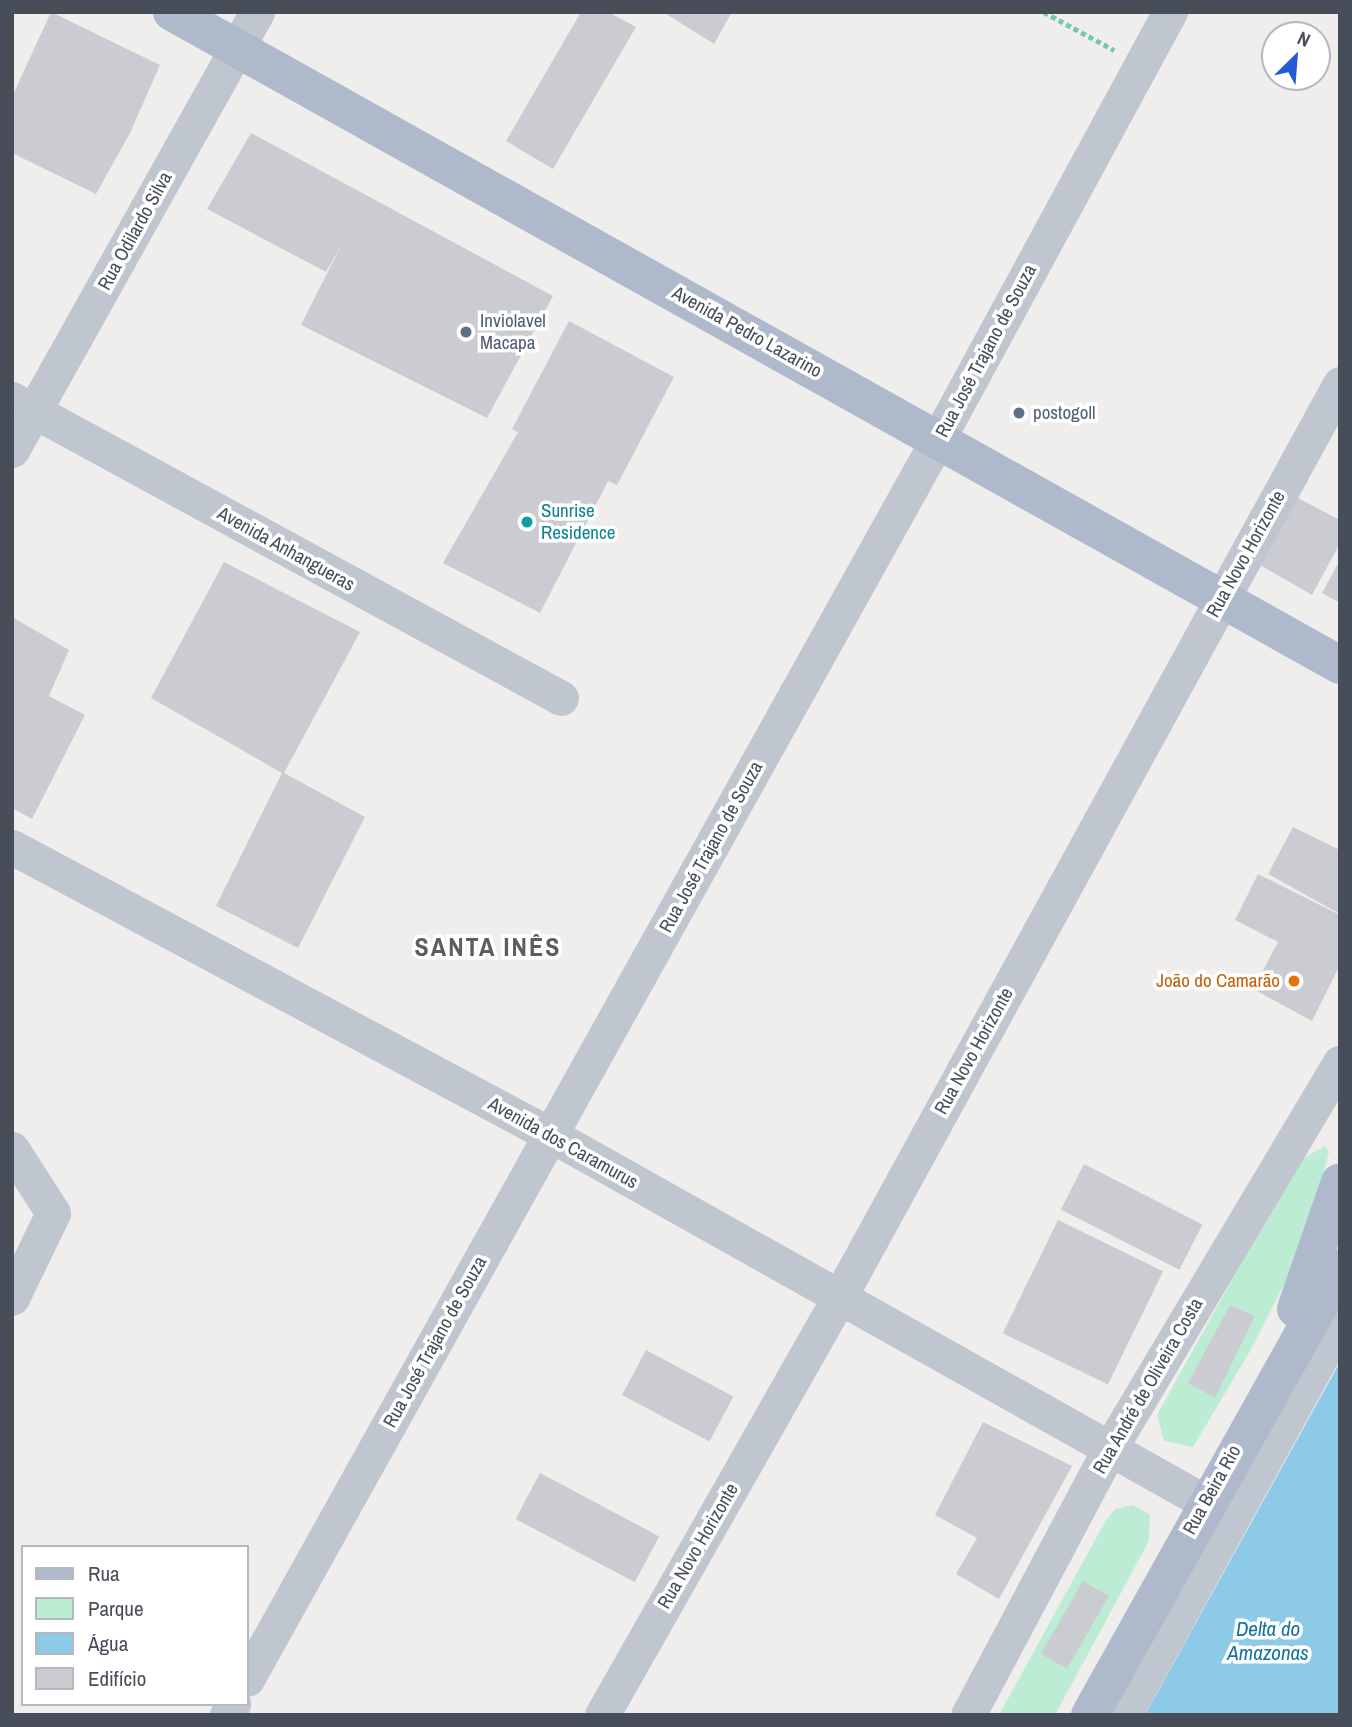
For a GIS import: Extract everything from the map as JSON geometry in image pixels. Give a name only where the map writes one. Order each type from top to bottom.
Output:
[{"type":"main road","name":"Avenida Pedro Lazarino","points":[[172,12],[938,439],[1333,664]]},
{"type":"main road","points":[[1269,1388],[1340,1182]]},
{"type":"main road","name":"Rua Beira Rio","points":[[1090,1715],[1205,1502],[1340,1268]]},
{"type":"street","name":"Rua Odilardo Silva","points":[[12,450],[23,405],[257,12]]},
{"type":"street","name":"Rua José Trajano de Souza","points":[[248,1677],[938,439],[1170,12]]},
{"type":"street","name":"Rua Novo Horizonte","points":[[602,1715],[841,1296],[1340,384]]},
{"type":"street","name":"Avenida Anhangueras","points":[[23,405],[561,698]]},
{"type":"street","name":"Avenida dos Caramurus","points":[[12,847],[551,1135],[841,1296],[1108,1450],[1205,1502]]},
{"type":"street","name":"Rua André de Oliveira Costa","points":[[968,1715],[1108,1450],[1340,1063]]},
{"type":"street","points":[[12,1149],[53,1213],[12,1297]]},
{"type":"street","points":[[1124,1715],[1340,1322]]},
{"type":"path","points":[[1044,12],[1140,65]]},
{"type":"green space","points":[[1325,1146],[1329,1152],[1320,1187],[1288,1277],[1250,1351],[1193,1447],[1164,1441],[1157,1415],[1298,1161]]},
{"type":"green space","points":[[1132,1505],[1150,1514],[1149,1541],[1055,1715],[999,1715],[1106,1520],[1115,1509]]},
{"type":"water","name":"Delta do Amazonas","points":[[1340,1362],[1340,1715],[1145,1715]]},
{"type":"building","points":[[51,12],[160,65],[130,133],[96,194],[12,153],[12,97]]},
{"type":"building","points":[[581,12],[608,12],[636,27],[553,169],[506,141]]},
{"type":"building","points":[[663,12],[732,12],[714,44]]},
{"type":"building","points":[[251,133],[553,296],[487,418],[301,325],[342,244],[326,272],[207,209]]},
{"type":"building","points":[[569,321],[674,377],[617,485],[608,481],[540,613],[443,563],[518,432],[512,429]]},
{"type":"building","points":[[1296,497],[1340,520],[1340,543],[1312,595],[1260,565]]},
{"type":"building","points":[[1340,560],[1340,603],[1322,593]]},
{"type":"building","points":[[224,562],[360,632],[284,773],[365,817],[298,948],[216,906],[282,773],[151,698]]},
{"type":"building","points":[[12,617],[69,650],[49,696],[85,715],[32,819],[12,808]]},
{"type":"building","points":[[1293,827],[1340,850],[1340,914],[1268,874]]},
{"type":"building","points":[[1258,874],[1340,915],[1340,965],[1312,1021],[1253,989],[1278,942],[1235,920]]},
{"type":"building","points":[[1084,1164],[1203,1224],[1179,1270],[1061,1209]]},
{"type":"building","points":[[1058,1220],[1163,1271],[1108,1385],[1003,1333]]},
{"type":"building","points":[[1230,1305],[1255,1316],[1215,1398],[1188,1383]]},
{"type":"building","points":[[646,1350],[733,1396],[709,1442],[622,1395]]},
{"type":"building","points":[[983,1422],[1072,1466],[999,1599],[956,1574],[977,1538],[935,1515]]},
{"type":"building","points":[[540,1473],[659,1536],[635,1582],[516,1519]]},
{"type":"building","points":[[1083,1581],[1109,1596],[1067,1669],[1041,1654]]},
{"type":"place","name":"Inviolavel Macapa","points":[[466,332]]},
{"type":"place","name":"postogoll","points":[[1019,413]]},
{"type":"place","name":"Sunrise Residence","points":[[527,522]]},
{"type":"place","name":"João do Camarão","points":[[1294,981]]},
{"type":"district","name":"SANTA INÊS","points":[[488,947]]}]
